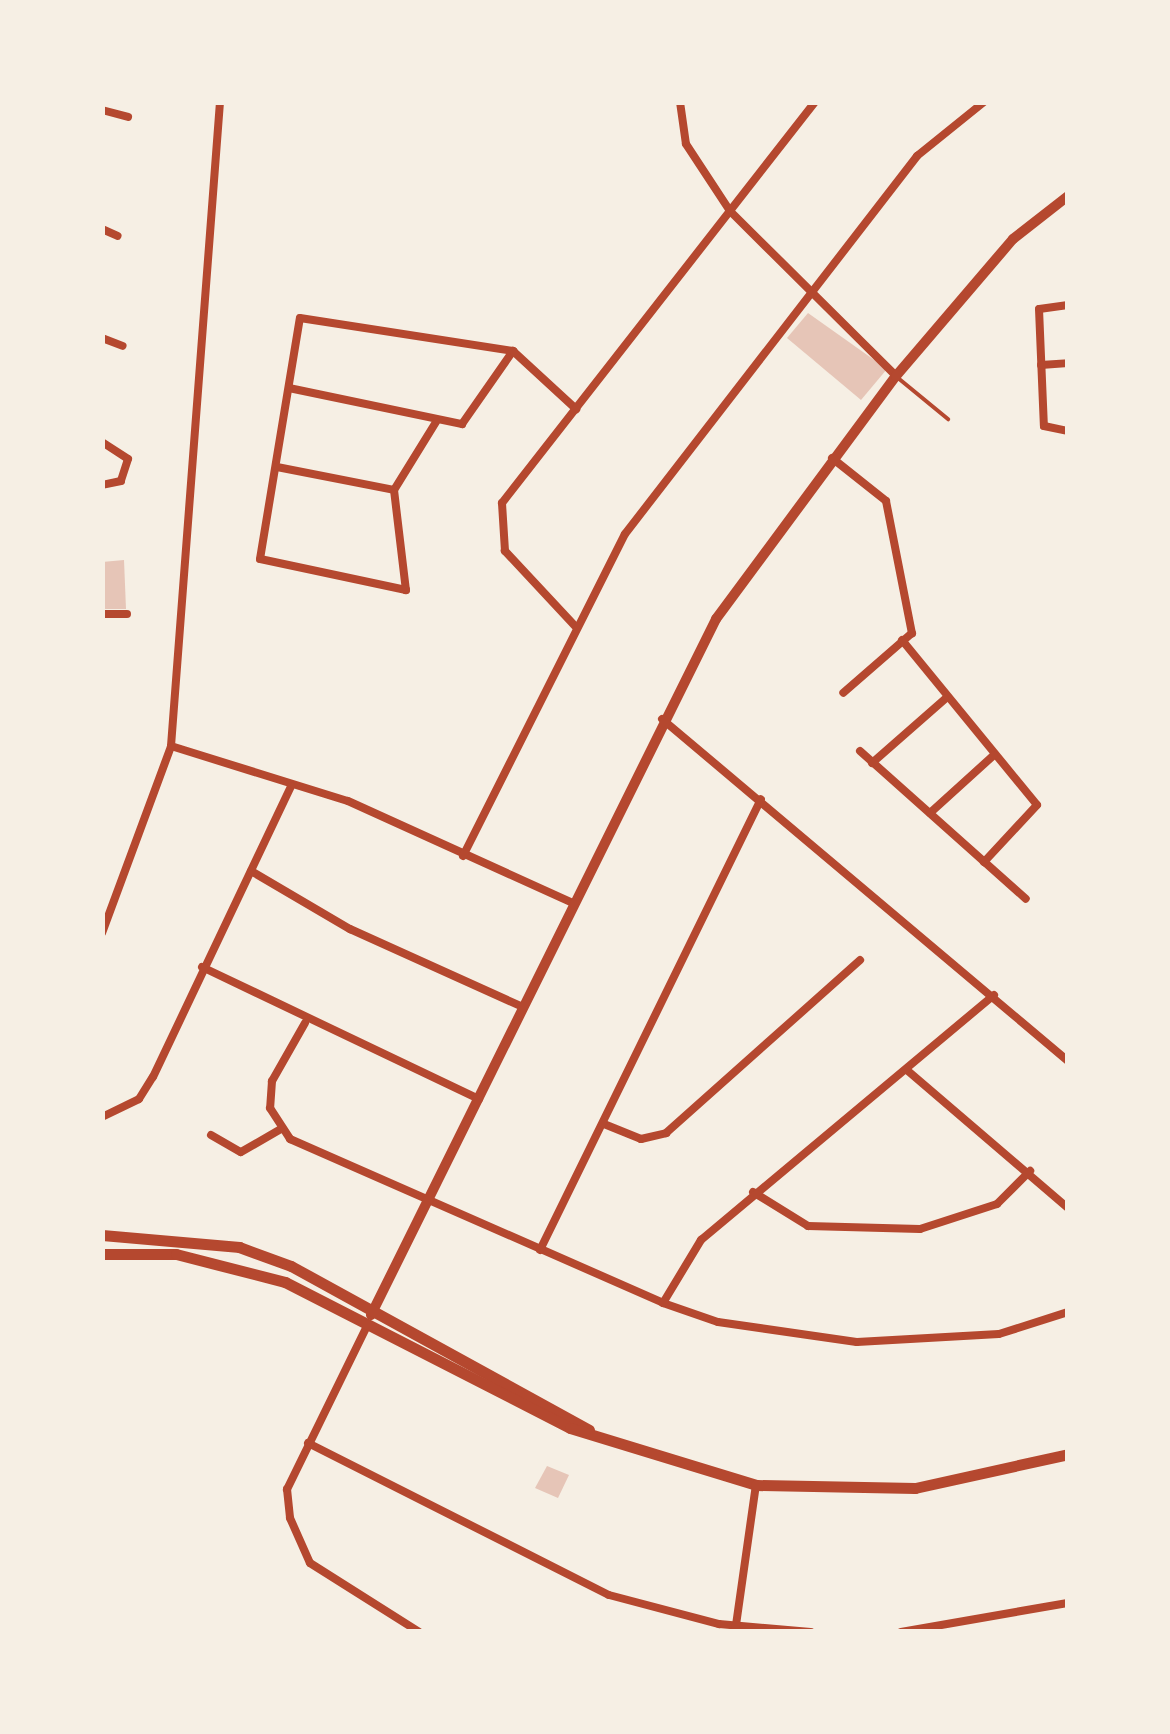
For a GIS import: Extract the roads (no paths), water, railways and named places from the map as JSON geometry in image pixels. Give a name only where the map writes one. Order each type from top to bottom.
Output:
[{"type":"main road","points":[[102,1235],[238,1247],[375,1306],[588,1430]]},
{"type":"main road","points":[[102,1254],[236,1265],[588,1430],[756,1485],[915,1488],[1068,1454]]},
{"type":"street","points":[[102,932],[170,746],[220,102]]},
{"type":"street","points":[[680,102],[686,144],[730,210],[896,376]]},
{"type":"street","points":[[575,626],[505,551],[500,527],[502,503],[815,102]]},
{"type":"street","points":[[463,856],[575,626],[625,534],[917,156],[984,102]]},
{"type":"street","points":[[102,110],[128,117]]},
{"type":"street","points":[[418,1632],[310,1563],[296,1540],[287,1490],[308,1443],[575,904],[662,719],[716,618],[896,376],[1013,239],[1068,196]]},
{"type":"street","points":[[102,230],[118,236]]},
{"type":"street","points":[[1068,305],[1039,308],[1046,430],[1068,431]]},
{"type":"street","points":[[436,422],[394,490],[406,590],[261,560],[300,318],[513,351],[576,409]]},
{"type":"street","points":[[102,338],[122,346]]},
{"type":"street","points":[[289,388],[436,422],[468,421],[513,351]]},
{"type":"street","points":[[1041,365],[1068,362]]},
{"type":"street","points":[[102,442],[122,451],[121,481],[102,485]]},
{"type":"street","points":[[832,458],[886,501],[912,633],[842,693]]},
{"type":"street","points":[[276,468],[394,490]]},
{"type":"street","points":[[102,614],[126,614]]},
{"type":"street","points":[[902,640],[946,700],[1037,806],[984,862]]},
{"type":"street","points":[[872,762],[946,700]]},
{"type":"street","points":[[662,719],[1068,1061]]},
{"type":"street","points":[[170,746],[348,801],[575,904]]},
{"type":"street","points":[[860,751],[1026,899]]},
{"type":"street","points":[[930,813],[994,755]]},
{"type":"street","points":[[102,1116],[139,1099],[291,786]]},
{"type":"street","points":[[540,1250],[761,800]]},
{"type":"street","points":[[251,871],[350,929],[523,1006]]},
{"type":"street","points":[[604,1124],[641,1138],[666,1133],[860,960]]},
{"type":"street","points":[[202,967],[306,1023],[479,1099]]},
{"type":"street","points":[[663,1303],[700,1240],[753,1192],[908,1071],[994,996]]},
{"type":"street","points":[[281,1130],[272,1081],[306,1023]]},
{"type":"street","points":[[908,1071],[1030,1171],[1068,1208]]},
{"type":"street","points":[[210,1135],[242,1152],[281,1130]]},
{"type":"street","points":[[281,1130],[540,1250],[663,1303],[718,1322],[858,1342],[999,1334],[1068,1312]]},
{"type":"street","points":[[753,1192],[808,1226],[920,1229],[997,1204],[1030,1171]]},
{"type":"street","points":[[308,1443],[545,1570],[735,1629],[811,1632]]},
{"type":"street","points":[[735,1629],[756,1485]]},
{"type":"street","points":[[901,1632],[1068,1603]]},
{"type":"lane","points":[[896,376],[948,420]]}]
